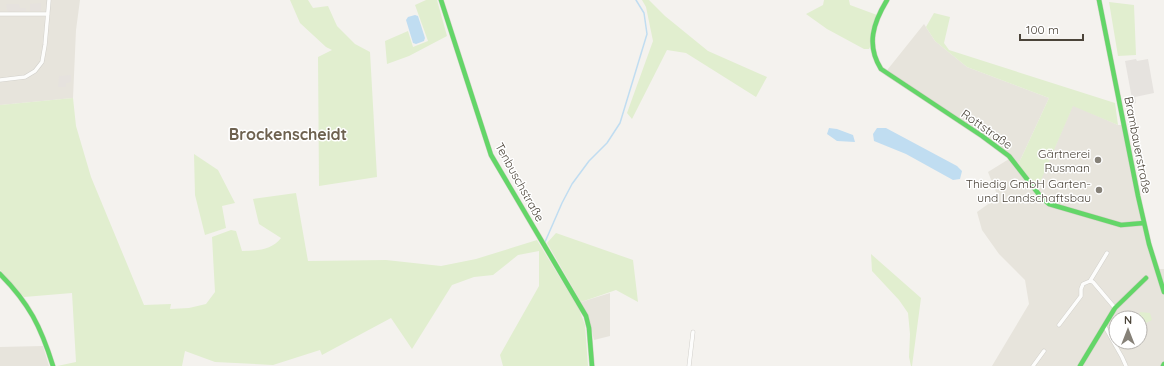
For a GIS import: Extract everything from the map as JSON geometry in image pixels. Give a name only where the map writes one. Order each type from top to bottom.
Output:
[{"type":"street","points":[[0,80],[25,77],[38,67],[44,54],[49,0]]},
{"type":"street","name":"Tenbuschstraße","points":[[441,0],[491,155],[586,316],[589,328],[592,366]]},
{"type":"street","name":"Rottstraße","points":[[887,0],[877,21],[873,33],[872,43],[873,52],[881,69],[982,136],[1009,156],[1041,198],[1049,204],[1121,225],[1144,223]]},
{"type":"street","name":"Brambauerstraße","points":[[1099,0],[1144,223],[1164,292]]},
{"type":"street","points":[[0,14],[48,14]]},
{"type":"street","points":[[1059,325],[1081,296],[1081,288],[1083,284],[1090,281],[1107,253]]},
{"type":"street","points":[[0,274],[16,291],[35,317],[46,342],[53,366]]},
{"type":"street","points":[[1080,366],[1105,327],[1115,308],[1146,278]]},
{"type":"street","points":[[1090,281],[1093,282],[1115,308]]},
{"type":"street","points":[[1105,327],[1126,366]]},
{"type":"street","points":[[689,366],[693,332]]},
{"type":"street","points":[[1033,366],[1044,351]]},
{"type":"shaded area","points":[[0,0],[80,0],[76,30],[73,98],[0,105]]},
{"type":"shaded area","points":[[41,3],[41,11],[30,11],[30,4]]},
{"type":"shaded area","points":[[6,4],[19,4],[20,8],[26,8],[26,11],[9,12]]},
{"type":"shaded area","points":[[924,24],[935,41],[967,67],[1049,98],[1018,165],[1038,186],[1073,105],[1118,125],[1123,125],[1153,251],[1159,269],[1164,269],[1164,366],[992,366],[1029,304],[1025,280],[999,254],[982,230],[977,212],[998,197],[988,172],[1009,159],[976,134],[885,75],[888,69]]},
{"type":"shaded area","points":[[1136,59],[1137,61],[1148,59],[1154,93],[1135,97],[1136,103],[1133,104],[1125,61]]},
{"type":"shaded area","points":[[71,75],[71,82],[66,83],[66,87],[58,87],[59,76]]},
{"type":"shaded area","points":[[610,293],[610,336],[594,340],[590,322],[581,302]]},
{"type":"shaded area","points":[[43,346],[49,366],[0,366],[0,347]]},
{"type":"green space","points":[[290,0],[308,0],[313,8],[328,6],[337,26],[355,44],[370,52],[377,177],[319,186],[318,57],[332,50],[326,47],[300,23]]},
{"type":"green space","points":[[426,0],[437,0],[447,36],[409,56],[387,64],[385,41],[408,31],[413,47],[428,41],[415,5]]},
{"type":"green space","points":[[642,0],[649,0],[665,16],[708,51],[767,77],[756,97],[686,53],[667,50],[632,119],[627,113],[653,41],[646,7]]},
{"type":"green space","points":[[824,0],[849,0],[850,5],[877,15],[869,49],[864,49],[827,29],[806,14],[823,5]]},
{"type":"green space","points":[[1109,2],[1134,5],[1136,55],[1118,56]]},
{"type":"green space","points":[[934,13],[950,17],[944,43],[949,50],[1115,103],[1118,125],[1073,106],[1038,187],[1018,165],[1049,98],[967,67],[935,41],[926,27]]},
{"type":"green space","points":[[73,98],[76,126],[91,177],[144,305],[171,304],[170,309],[189,308],[206,304],[215,292],[212,237],[231,230],[236,231],[242,251],[258,250],[273,245],[281,238],[259,224],[253,199],[296,193],[308,261],[386,260],[441,266],[476,259],[537,240],[579,309],[585,325],[588,366],[503,366],[500,355],[539,286],[539,251],[518,255],[493,275],[474,277],[452,285],[412,349],[391,318],[322,355],[320,350],[273,365],[215,362],[185,351],[182,366],[57,366],[76,362],[72,293],[24,297],[0,270],[0,105]]},
{"type":"green space","points":[[194,154],[218,170],[235,203],[222,206],[226,228],[205,235],[195,195]]},
{"type":"green space","points":[[556,233],[633,260],[638,302],[616,290],[581,302],[547,243]]},
{"type":"green space","points":[[871,254],[921,298],[912,366],[909,357],[910,334],[908,313],[899,300],[872,271]]},
{"type":"green space","points":[[1148,313],[1150,313],[1152,320],[1148,322]]},
{"type":"water","points":[[415,15],[418,16],[425,38],[424,41],[416,44],[413,43],[406,20],[408,17]]},
{"type":"water","points":[[829,128],[837,129],[853,135],[855,142],[837,141],[827,134]]},
{"type":"water","points":[[877,128],[886,128],[957,166],[962,171],[960,179],[953,180],[906,154],[874,141],[873,134]]},
{"type":"waterway","points":[[545,242],[572,184],[589,161],[607,143],[620,123],[647,34],[644,13],[636,0]]},
{"type":"traffic: fast","points":[[441,0],[491,155],[586,316],[589,328],[592,366]]},
{"type":"traffic: fast","points":[[887,0],[878,17],[873,34],[876,60],[881,69],[982,136],[1009,156],[1041,197],[1049,204],[1121,225],[1144,223]]},
{"type":"traffic: fast","points":[[1099,0],[1138,196],[1149,244],[1164,292]]},
{"type":"traffic: fast","points":[[0,274],[19,295],[33,316],[44,339],[53,366]]},
{"type":"traffic: fast","points":[[1080,366],[1115,308],[1146,278]]},
{"type":"place","name":"Gärtnerei Rusman","points":[[1098,160]]},
{"type":"place","name":"Thiedig GmbH Garten- und Landschaftsbau","points":[[1099,190]]},
{"type":"district","name":"Brockenscheidt","points":[[288,134]]}]
